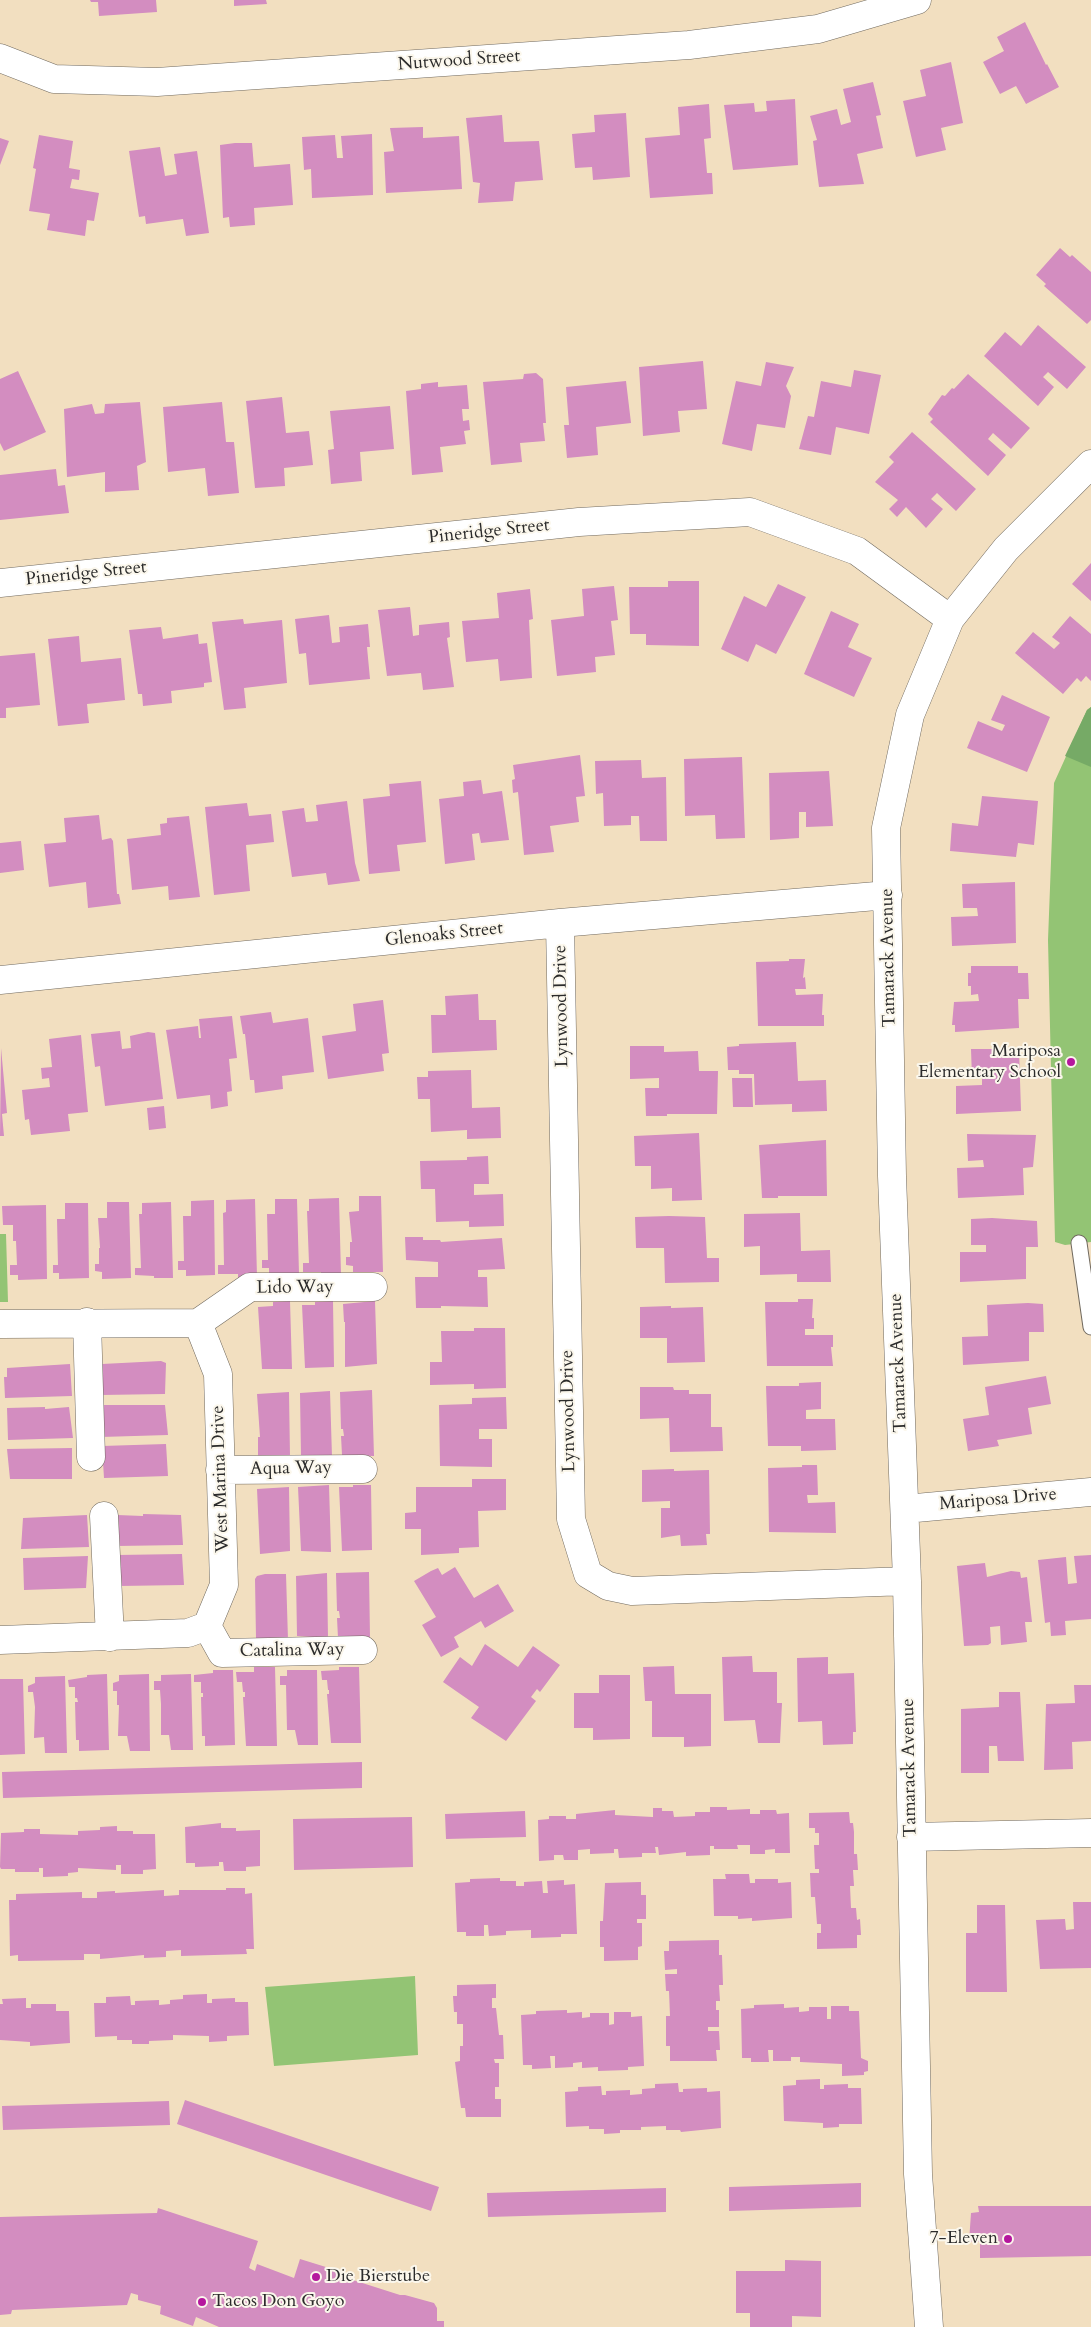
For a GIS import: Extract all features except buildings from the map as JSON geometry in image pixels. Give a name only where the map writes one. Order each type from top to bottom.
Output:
[{"type":"street","name":"Nutwood Street","points":[[0,58],[54,79],[156,82],[689,45],[818,29],[917,0]]},
{"type":"street","name":"Tamarack Avenue","points":[[929,2327],[918,2174],[907,1581],[892,1176],[886,828],[908,724],[950,620],[1006,549],[1091,464]]},
{"type":"street","name":"Pineridge Street","points":[[0,583],[580,522],[750,512],[857,551],[950,620]]},
{"type":"street","name":"Glenoaks Street","points":[[0,980],[560,922],[888,895]]},
{"type":"street","name":"Lynwood Drive","points":[[560,922],[571,1519],[588,1574],[608,1586],[632,1592],[907,1581]]},
{"type":"street","name":"Lido Way","points":[[198,1322],[250,1287],[373,1287]]},
{"type":"street","points":[[87,1322],[91,1457]]},
{"type":"street","points":[[0,1324],[198,1322]]},
{"type":"street","name":"West Marina Drive","points":[[198,1322],[218,1374],[224,1585],[207,1626]]},
{"type":"street","name":"Aqua Way","points":[[220,1470],[363,1469]]},
{"type":"street","name":"Mariposa Drive","points":[[904,1509],[1091,1492]]},
{"type":"street","points":[[104,1516],[110,1637]]},
{"type":"street","points":[[0,1640],[188,1633],[207,1626]]},
{"type":"street","name":"Catalina Way","points":[[207,1626],[222,1653],[363,1650]]},
{"type":"street","points":[[911,1837],[1091,1833]]},
{"type":"lane","points":[[1079,1243],[1091,1327]]},
{"type":"green space","name":"Mariposa Elementary School","points":[[1091,707],[1091,1242],[1065,1245],[1055,1242],[1048,940],[1054,783],[1087,710]]},
{"type":"green space","points":[[1091,707],[1091,767],[1065,756],[1087,710]]},
{"type":"green space","points":[[0,1234],[6,1234],[8,1302],[0,1302]]},
{"type":"green space","points":[[415,1976],[418,2055],[274,2066],[265,1987]]},
{"type":"place","name":"Mariposa Elementary School","points":[[1071,1062]]},
{"type":"place","name":"7-Eleven","points":[[1008,2239]]},
{"type":"place","name":"Die Bierstube","points":[[316,2277]]},
{"type":"place","name":"Tacos Don Goyo","points":[[202,2302]]}]
